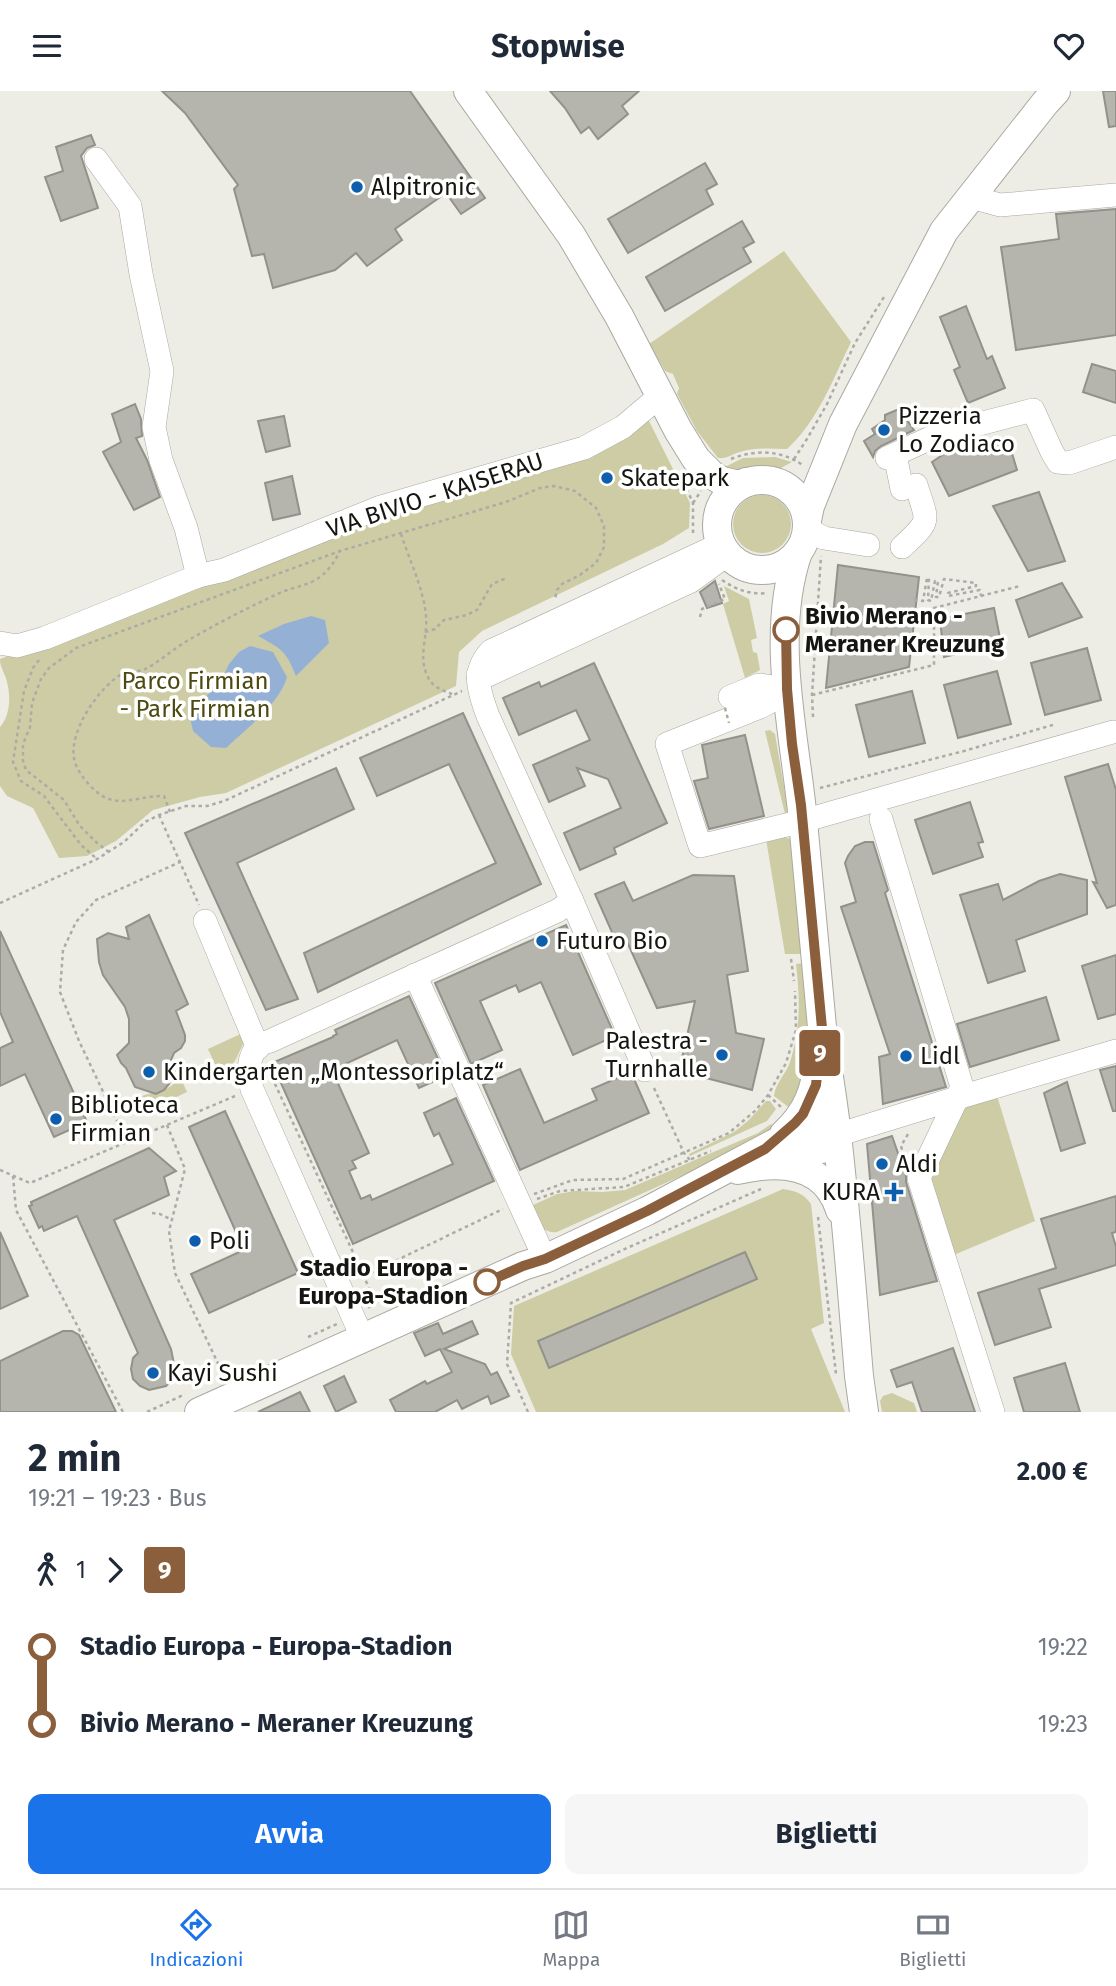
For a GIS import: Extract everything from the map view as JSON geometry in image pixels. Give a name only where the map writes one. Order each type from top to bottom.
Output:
[{"type":"main road","points":[[468,91],[571,235],[619,316],[678,430],[712,512],[715,554]]},
{"type":"main road","points":[[715,554],[717,523],[722,503],[749,474],[795,477],[809,469],[826,450],[843,424],[944,231],[1056,91]]},
{"type":"main road","points":[[786,648],[787,597],[791,573],[811,544],[810,506],[843,424]]},
{"type":"main road","points":[[678,430],[696,459],[712,475],[739,485],[749,474]]},
{"type":"main road","points":[[749,474],[783,485],[794,493],[800,501],[811,544]]},
{"type":"main road","points":[[756,582],[811,544]]},
{"type":"main road","points":[[715,554],[736,562],[756,582]]},
{"type":"main road","points":[[756,582],[769,579],[777,597],[786,648],[800,692],[792,744],[803,821],[822,1028],[836,1133],[864,1412]]},
{"type":"main road","points":[[765,1149],[803,1114],[816,1085],[822,1028]]},
{"type":"main road","points":[[199,1412],[647,1211],[703,1172],[765,1149],[806,1125],[814,1123],[836,1133]]},
{"type":"main road","points":[[703,1172],[775,1153],[822,1150],[830,1145],[836,1133]]},
{"type":"main road","points":[[703,1172],[774,1166],[811,1172],[824,1182],[837,1198],[845,1226]]},
{"type":"street","points":[[96,159],[130,206],[141,274],[162,371],[154,427],[161,460],[186,528],[198,576]]},
{"type":"street","points":[[971,197],[1000,205],[1116,195]]},
{"type":"street","name":"VIA BIVIO - KAISERAU","points":[[0,643],[17,646],[45,638],[198,576],[224,570],[381,507],[584,448],[623,427],[661,395]]},
{"type":"street","points":[[902,547],[922,528],[926,517],[891,457],[937,435],[1033,410],[1058,462],[1069,463],[1116,447]]},
{"type":"street","points":[[811,544],[824,538],[868,545]]},
{"type":"street","points":[[645,1070],[488,716],[478,681],[482,661],[491,652],[715,554]]},
{"type":"street","points":[[727,702],[759,685],[800,692]]},
{"type":"street","points":[[800,692],[773,700],[667,744],[701,846],[833,813],[1113,732]]},
{"type":"street","points":[[833,813],[831,798],[854,792]]},
{"type":"street","points":[[881,819],[962,1087],[919,1178],[993,1412]]},
{"type":"street","points":[[362,1337],[252,1089],[248,1075],[250,1056],[262,1043],[557,911],[572,901]]},
{"type":"street","points":[[205,921],[258,1048]]},
{"type":"street","points":[[415,975],[545,1259]]},
{"type":"street","points":[[836,1133],[1116,1051]]},
{"type":"path","points":[[749,474],[742,455],[775,453],[794,459]]},
{"type":"path","points":[[109,852],[80,826],[64,800],[26,770],[23,761],[23,744],[30,727],[32,703],[41,679],[50,668],[76,648],[340,551],[506,502],[540,488],[554,486],[575,491],[596,508],[604,526],[604,547],[596,563],[562,584],[557,590],[556,603]]},
{"type":"path","points":[[693,503],[692,528],[715,554],[735,589],[756,582]]},
{"type":"path","points":[[401,534],[427,619],[423,661],[427,677],[437,688],[454,695]]},
{"type":"path","points":[[170,812],[164,796],[115,802],[101,796],[80,774],[74,758],[76,733],[91,705],[105,688],[124,672],[142,670],[242,610],[320,577],[335,563],[340,551]]},
{"type":"path","points":[[700,617],[702,609],[724,599],[715,554]]},
{"type":"path","points":[[425,632],[435,629],[444,620],[477,610],[492,584],[508,578]]},
{"type":"path","points":[[914,600],[923,601],[927,578],[928,600],[931,601],[935,581],[938,581],[936,597],[939,597],[944,579],[976,583],[976,586],[948,593],[948,596],[980,590],[981,596]]},
{"type":"path","points":[[800,692],[934,665],[934,608],[1020,586]]},
{"type":"path","points":[[44,653],[33,668],[24,691],[13,762],[21,781],[44,796],[82,845],[97,859]]},
{"type":"path","points":[[0,903],[97,859],[124,842],[145,822],[186,807],[208,806],[224,801],[454,695],[478,681]]},
{"type":"path","points":[[727,702],[729,723]]},
{"type":"path","points":[[818,789],[1056,724]]},
{"type":"path","points":[[127,1142],[79,1041],[60,992],[63,950],[76,922],[96,900],[180,862]]},
{"type":"path","points":[[364,1276],[540,1190],[573,1180],[623,1179],[729,1133],[756,1110],[786,1063],[796,1030],[792,959]]},
{"type":"path","points":[[645,1070],[684,1153],[703,1172]]},
{"type":"path","points":[[0,1170],[30,1183],[252,1089]]},
{"type":"path","points":[[768,1095],[784,1110]]},
{"type":"path","points":[[167,1125],[185,1169],[169,1231],[175,1273],[224,1376]]},
{"type":"path","points":[[908,1169],[901,1146],[911,1130]]},
{"type":"path","points":[[520,1201],[535,1200],[560,1191],[624,1187],[703,1172],[721,1147]]},
{"type":"path","points":[[13,1176],[16,1210],[123,1412]]},
{"type":"path","points":[[528,1412],[507,1364],[510,1303],[771,1184]]},
{"type":"path","points":[[817,1207],[834,1370]]},
{"type":"path","points":[[152,1213],[172,1220]]},
{"type":"green space","points":[[784,251],[851,342],[816,413],[787,449],[752,449],[718,458],[697,431],[677,394],[679,388],[673,374],[665,371],[649,344]]},
{"type":"green space","name":"Parco Firmian - Park Firmian","points":[[648,419],[690,503],[689,528],[663,544],[482,631],[459,652],[456,686],[226,793],[153,810],[116,841],[87,856],[59,858],[33,808],[7,796],[0,786],[0,727],[8,712],[9,694],[0,659],[207,580]]},
{"type":"green space","points":[[775,457],[792,462],[781,468],[733,471],[723,468],[743,458]]},
{"type":"green space","points":[[762,495],[773,497],[786,508],[791,524],[789,535],[778,548],[762,553],[751,551],[738,540],[733,524],[735,513],[746,500]]},
{"type":"green space","points":[[724,586],[749,599],[757,638],[751,640],[760,670],[745,678],[723,604],[729,601]]},
{"type":"green space","points":[[770,730],[775,734],[788,810],[785,814],[765,731]]},
{"type":"green space","points":[[783,836],[790,839],[802,954],[785,954],[766,839]]},
{"type":"green space","points":[[803,963],[812,1053],[795,1112],[774,1096],[794,1049],[799,1013],[796,964]]},
{"type":"green space","points":[[247,1031],[248,1037],[234,1062],[220,1075],[208,1049]]},
{"type":"green space","points":[[184,1061],[190,1074],[181,1079],[187,1092],[140,1114],[134,1101],[176,1082],[175,1065]]},
{"type":"green space","points":[[995,1089],[1035,1221],[949,1257],[925,1179],[963,1100]]},
{"type":"green space","points":[[766,1101],[770,1101],[776,1109],[767,1121],[690,1156],[689,1154],[734,1132]]},
{"type":"green space","points":[[771,1124],[776,1130],[763,1139],[557,1232],[543,1228],[531,1206],[557,1194],[625,1190],[758,1133]]},
{"type":"green space","name":"Stadio Europa - Europa-Stadion","points":[[783,1189],[799,1193],[811,1204],[824,1323],[811,1329],[845,1412],[536,1412],[511,1354],[514,1306]]},
{"type":"green space","points":[[892,1393],[914,1403],[917,1412],[882,1412],[880,1401],[883,1396]]},
{"type":"water","points":[[311,616],[325,620],[329,643],[296,676],[282,651],[258,636]]},
{"type":"water","points":[[250,646],[273,652],[287,677],[277,696],[261,715],[226,748],[211,747],[193,731],[189,713],[220,683],[229,664],[239,652]]},
{"type":"building","name":"Alpitronic","points":[[162,91],[410,91],[485,198],[461,214],[446,193],[395,229],[402,240],[367,266],[356,253],[335,270],[273,288],[264,254],[252,256],[234,189],[238,185],[185,113]]},
{"type":"building","points":[[550,91],[639,91],[622,106],[628,114],[598,139],[589,127],[581,133]]},
{"type":"building","points":[[1103,91],[1116,91],[1116,126],[1109,127]]},
{"type":"building","points":[[91,135],[95,145],[87,148],[81,156],[98,208],[61,221],[45,177],[63,171],[56,147]]},
{"type":"building","points":[[705,163],[717,184],[706,190],[713,204],[628,253],[608,219]]},
{"type":"building","points":[[1116,209],[1116,335],[1016,350],[1001,247],[1059,239],[1056,214]]},
{"type":"building","points":[[742,221],[754,242],[743,248],[751,262],[665,311],[646,277]]},
{"type":"building","points":[[966,306],[987,359],[992,356],[1005,388],[968,403],[954,370],[960,367],[940,317]]},
{"type":"building","points":[[1092,364],[1116,371],[1116,403],[1083,392]]},
{"type":"building","points":[[135,404],[141,419],[142,436],[136,438],[160,497],[134,510],[103,452],[121,442],[112,414]]},
{"type":"building","points":[[899,409],[914,430],[881,446],[873,457],[864,441],[875,434],[872,429],[885,420],[885,415]]},
{"type":"building","points":[[284,416],[290,446],[266,452],[258,421]]},
{"type":"building","points":[[1007,437],[1017,470],[949,496],[932,462],[947,452]]},
{"type":"building","points":[[292,476],[300,514],[273,520],[265,483]]},
{"type":"building","points":[[1039,492],[1065,561],[1028,571],[993,506]]},
{"type":"building","points":[[838,565],[919,577],[909,667],[826,688]]},
{"type":"building","points":[[715,581],[722,603],[707,608],[700,592]]},
{"type":"building","points":[[1062,583],[1082,617],[1029,637],[1016,600]]},
{"type":"building","points":[[994,608],[1001,643],[944,657],[940,619]]},
{"type":"building","points":[[1087,648],[1101,700],[1045,715],[1031,663]]},
{"type":"building","points":[[594,663],[667,823],[614,848],[616,854],[580,870],[564,833],[621,808],[608,779],[577,768],[585,786],[549,802],[533,765],[590,740],[576,710],[519,735],[503,698],[539,682],[541,687]]},
{"type":"building","points":[[997,671],[1011,724],[958,738],[944,685]]},
{"type":"building","points":[[912,691],[925,743],[869,757],[856,705]]},
{"type":"building","points":[[463,713],[541,884],[318,992],[304,953],[496,863],[449,764],[377,796],[360,758]]},
{"type":"building","points":[[745,735],[764,816],[709,829],[694,781],[708,778],[702,745]]},
{"type":"building","points":[[1108,764],[1116,790],[1116,905],[1107,908],[1093,882],[1097,883],[1065,777]]},
{"type":"building","points":[[336,768],[354,809],[237,863],[298,999],[266,1010],[185,833]]},
{"type":"building","points":[[970,802],[983,842],[978,843],[983,857],[933,874],[915,820]]},
{"type":"building","points":[[873,842],[888,890],[885,893],[946,1087],[883,1104],[879,1057],[890,1054],[841,907],[856,902],[845,863],[855,846]]},
{"type":"building","points":[[1060,874],[1087,880],[1087,914],[1016,940],[1025,971],[988,983],[960,895],[998,884],[1003,900],[1039,881]]},
{"type":"building","points":[[693,875],[734,876],[748,971],[727,975],[736,1033],[764,1039],[752,1090],[679,1071],[695,1001],[657,1008],[624,935],[615,939],[595,894],[624,882],[633,901]]},
{"type":"building","points":[[149,915],[188,1004],[176,1011],[185,1041],[171,1060],[172,1076],[169,1084],[156,1094],[135,1087],[117,1055],[129,1043],[129,1019],[125,1007],[103,975],[97,939],[108,933],[129,939],[126,927]]},
{"type":"building","points":[[566,925],[615,1036],[573,1055],[541,982],[519,992],[516,985],[480,1001],[502,1050],[471,1064],[435,983]]},
{"type":"building","points":[[0,931],[87,1122],[54,1137],[25,1074],[0,1086],[0,1048],[13,1042],[0,1012]]},
{"type":"building","points":[[1116,955],[1116,1014],[1098,1019],[1082,966]]},
{"type":"building","points":[[409,996],[446,1076],[419,1088],[397,1040],[332,1070],[369,1153],[352,1161],[356,1168],[349,1171],[361,1199],[370,1195],[372,1200],[453,1164],[439,1133],[434,1136],[424,1113],[456,1098],[494,1181],[353,1244],[272,1063],[333,1037],[337,1034],[335,1030]]},
{"type":"building","points":[[1046,997],[1059,1040],[970,1067],[957,1024]]},
{"type":"building","points":[[1116,1066],[1116,1111],[1113,1111],[1100,1070]]},
{"type":"building","points":[[520,1069],[544,1123],[597,1100],[592,1089],[631,1072],[649,1113],[520,1170],[483,1085]]},
{"type":"building","points":[[1067,1082],[1085,1143],[1061,1151],[1044,1093]]},
{"type":"building","points":[[225,1111],[298,1273],[209,1313],[191,1274],[244,1250],[189,1127]]},
{"type":"building","points":[[892,1136],[937,1281],[880,1295],[867,1144]]},
{"type":"building","points":[[149,1148],[176,1171],[164,1177],[169,1195],[114,1220],[171,1349],[174,1378],[166,1386],[149,1390],[133,1379],[133,1358],[138,1353],[77,1216],[44,1231],[42,1226],[39,1228],[29,1206],[32,1205],[31,1202]]},
{"type":"building","points":[[1116,1196],[1116,1232],[1112,1233],[1116,1247],[1116,1265],[1039,1289],[1051,1327],[995,1345],[978,1293],[1056,1268],[1041,1219]]},
{"type":"building","points":[[0,1232],[28,1296],[0,1309]]},
{"type":"building","points":[[745,1252],[757,1279],[549,1368],[538,1341]]},
{"type":"building","points":[[472,1321],[478,1334],[444,1349],[485,1364],[491,1375],[497,1372],[509,1396],[491,1404],[488,1396],[462,1409],[457,1400],[435,1412],[396,1412],[390,1400],[425,1381],[427,1384],[452,1372],[440,1349],[425,1356],[414,1333],[438,1323],[443,1334]]},
{"type":"building","points":[[63,1331],[72,1331],[79,1335],[116,1412],[0,1412],[0,1361]]},
{"type":"building","points":[[953,1348],[975,1412],[922,1412],[912,1382],[897,1387],[891,1370]]},
{"type":"building","points":[[1065,1363],[1080,1412],[1024,1412],[1014,1378]]},
{"type":"building","points":[[344,1376],[356,1402],[336,1412],[324,1386]]},
{"type":"building","points":[[300,1392],[310,1412],[258,1412]]},
{"type":"bus line","name":"9","points":[[487,1282],[545,1259],[647,1211],[765,1149],[803,1114],[816,1085],[822,1028],[787,689],[786,630]]},
{"type":"place","name":"Alpitronic","points":[[357,187]]},
{"type":"place","name":"Pizzeria Lo Zodiaco","points":[[884,430]]},
{"type":"place","name":"Skatepark","points":[[607,478]]},
{"type":"place","name":"Bivio Merano - Meraner Kreuzung","points":[[786,630]]},
{"type":"place","name":"Futuro Bio","points":[[542,941]]},
{"type":"place","name":"Palestra - Turnhalle","points":[[722,1055]]},
{"type":"place","name":"Lidl","points":[[906,1056]]},
{"type":"place","name":"Kindergarten „Montessoriplatz“","points":[[149,1072]]},
{"type":"place","name":"Biblioteca Firmian","points":[[56,1119]]},
{"type":"place","name":"Aldi","points":[[882,1164]]},
{"type":"place","name":"KURA","points":[[894,1192]]},
{"type":"place","name":"Poli","points":[[195,1241]]},
{"type":"place","name":"Stadio Europa - Europa-Stadion","points":[[487,1282]]},
{"type":"place","name":"Kayi Sushi","points":[[153,1373]]}]
